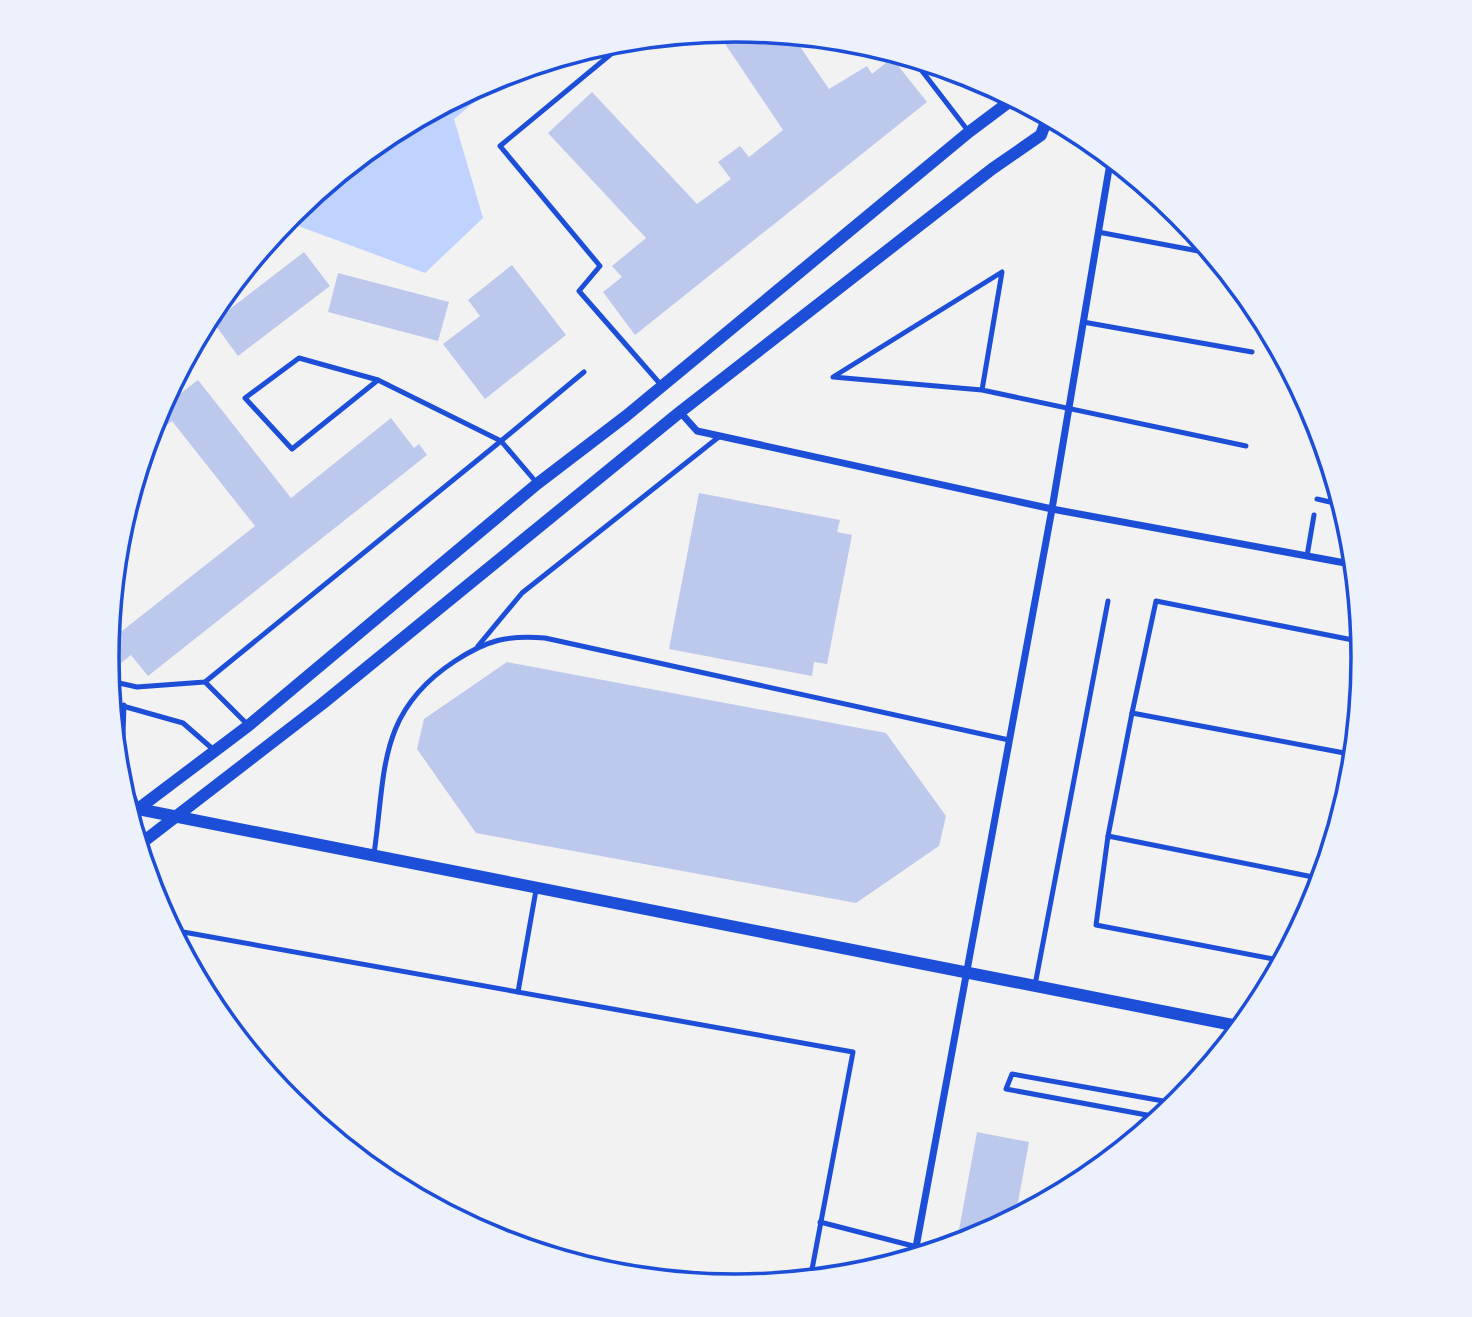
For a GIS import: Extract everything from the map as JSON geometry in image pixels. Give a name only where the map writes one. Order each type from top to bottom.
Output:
[{"type":"street","points":[[139,809],[248,726],[537,484],[662,386],[969,132],[1007,105]]},
{"type":"street","points":[[147,839],[322,704],[680,412],[981,177],[1041,135],[1045,125]]},
{"type":"street","points":[[917,1247],[1052,509],[1109,168]]},
{"type":"street","points":[[680,412],[697,431],[1052,509],[1345,563]]},
{"type":"street","points":[[140,813],[175,817],[965,975],[1232,1025]]},
{"type":"lane","points":[[609,56],[500,146],[600,266],[579,291],[662,386]]},
{"type":"lane","points":[[922,71],[969,132]]},
{"type":"lane","points":[[1098,232],[1199,251]]},
{"type":"lane","points":[[982,390],[1002,272],[833,377],[982,390],[1246,446]]},
{"type":"lane","points":[[1083,322],[1252,352]]},
{"type":"lane","points":[[378,380],[292,449],[245,398],[299,358],[378,380],[501,441],[537,484]]},
{"type":"lane","points":[[120,683],[136,687],[205,682],[584,372]]},
{"type":"lane","points":[[374,857],[385,774],[398,718],[415,692],[478,646],[522,593],[720,436]]},
{"type":"lane","points":[[1317,499],[1332,502]]},
{"type":"lane","points":[[1307,556],[1314,515]]},
{"type":"lane","points":[[1035,988],[1108,601]]},
{"type":"lane","points":[[1274,959],[1096,925],[1108,836],[1156,601],[1352,640]]},
{"type":"lane","points":[[478,646],[513,636],[545,638],[1009,740]]},
{"type":"lane","points":[[205,682],[248,726]]},
{"type":"lane","points":[[123,723],[124,705],[183,723],[215,751]]},
{"type":"lane","points":[[1132,713],[1345,753]]},
{"type":"lane","points":[[1108,836],[1312,877]]},
{"type":"lane","points":[[517,992],[536,890]]},
{"type":"lane","points":[[184,932],[853,1052],[812,1270]]},
{"type":"lane","points":[[1149,1115],[1006,1089],[1012,1073],[1164,1101]]},
{"type":"lane","points":[[820,1222],[917,1247]]},
{"type":"water","points":[[478,99],[454,119],[483,218],[425,273],[297,226],[361,169],[393,146]]},
{"type":"building","points":[[724,42],[799,45],[829,89],[867,66],[872,74],[888,61],[896,63],[927,102],[635,335],[603,292],[622,277],[612,266],[646,238],[548,133],[592,92],[697,204],[731,179],[718,162],[740,146],[749,157],[783,130]]},
{"type":"building","points":[[304,252],[330,286],[238,356],[216,327],[226,312]]},
{"type":"building","points":[[512,265],[566,335],[485,399],[443,344],[480,316],[468,300]]},
{"type":"building","points":[[338,273],[449,302],[438,341],[328,312]]},
{"type":"building","points":[[198,380],[291,498],[391,418],[414,448],[419,444],[427,455],[148,676],[131,655],[119,664],[120,629],[122,631],[255,526],[172,421],[165,427],[179,394]]},
{"type":"building","points":[[699,493],[840,520],[837,532],[852,535],[827,664],[814,662],[812,676],[669,649]]},
{"type":"building","points":[[507,662],[886,733],[946,816],[939,846],[856,903],[476,833],[417,749],[424,719]]},
{"type":"building","points":[[977,1132],[1029,1142],[1017,1207],[958,1233]]}]
